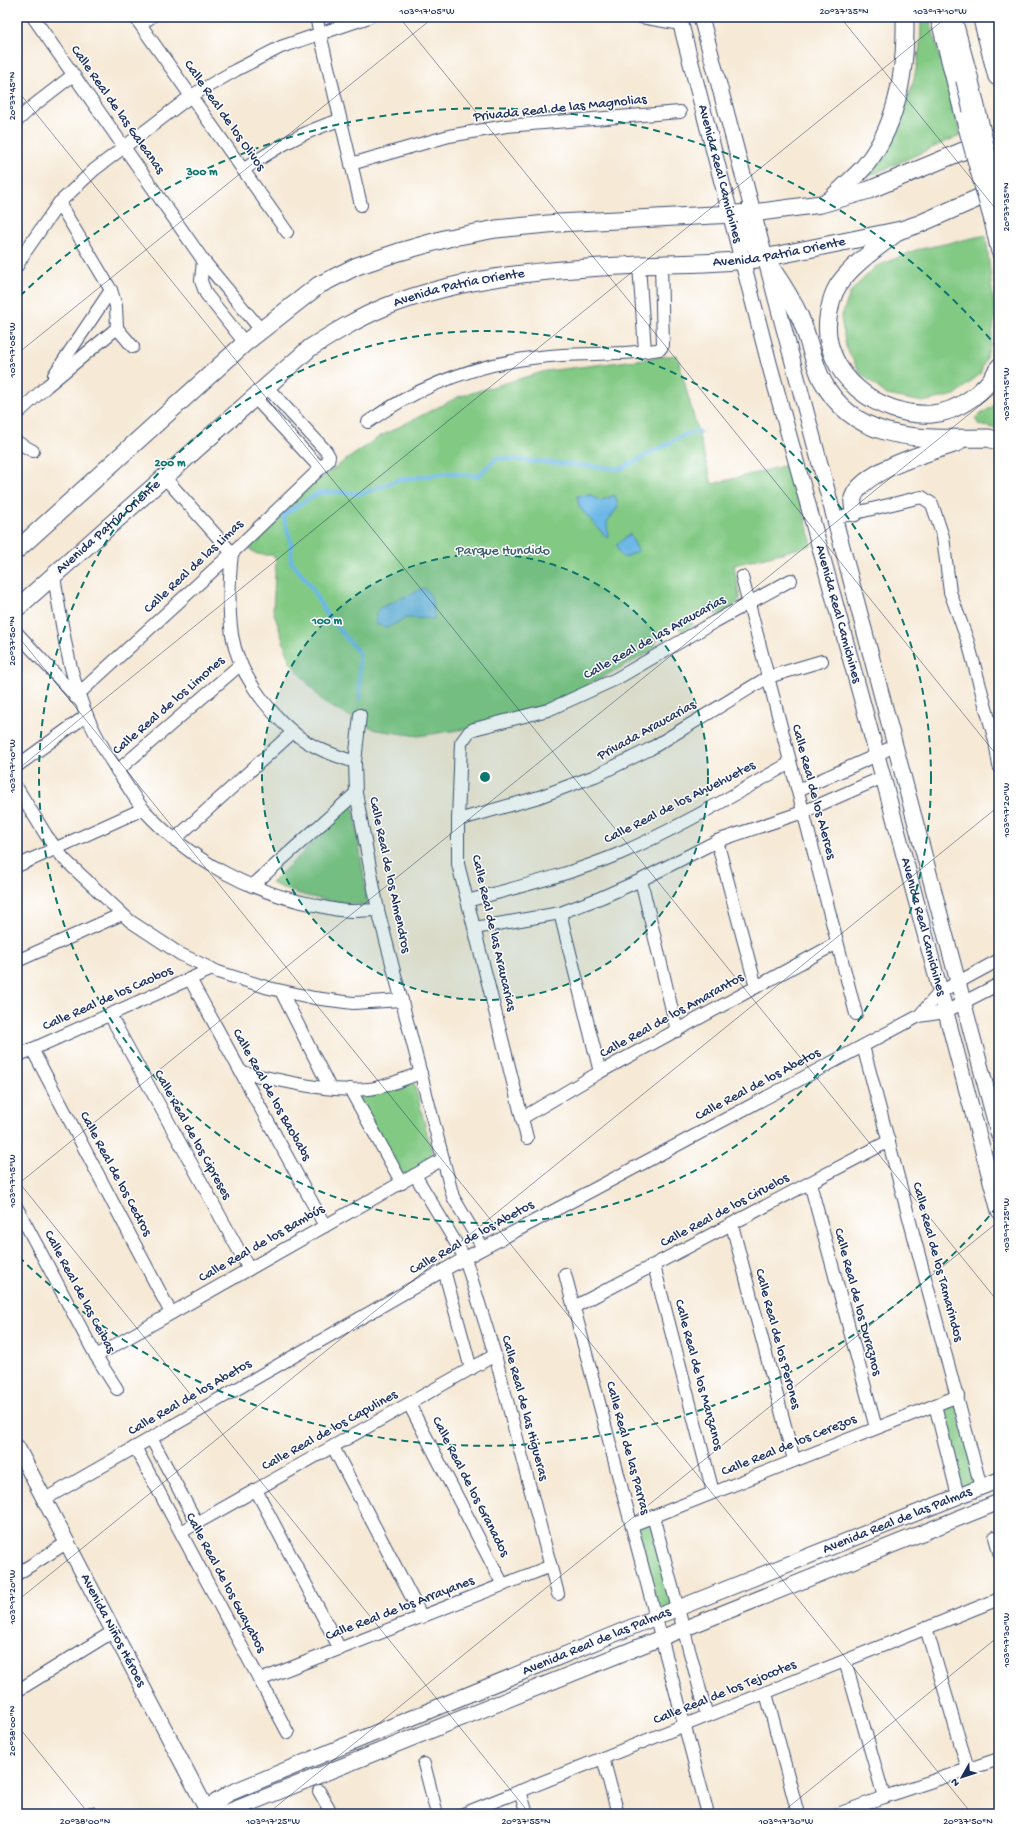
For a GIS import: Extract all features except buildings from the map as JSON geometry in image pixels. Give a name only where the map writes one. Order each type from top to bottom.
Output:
[{"type":"highway","points":[[950,17],[967,79],[995,213]]},
{"type":"highway","points":[[984,17],[998,72]]},
{"type":"main road","points":[[827,202],[864,166],[873,154],[889,126],[901,77],[904,52],[905,17]]},
{"type":"main road","points":[[17,550],[245,343],[320,285],[357,266],[448,238],[496,229],[558,223],[753,213],[827,202],[868,190],[999,136]]},
{"type":"main road","name":"Avenida Patria Oriente","points":[[17,608],[310,348],[348,325],[384,308],[420,294],[454,285],[499,276],[639,265],[744,261],[764,258],[901,230],[919,224],[999,189]]},
{"type":"main road","points":[[731,214],[764,258],[800,319],[815,366],[834,398],[847,412],[862,423],[896,435],[915,438],[989,438],[999,442]]},
{"type":"main road","points":[[901,230],[853,268],[839,284],[832,298],[827,334],[834,358],[847,379],[862,393],[883,405],[903,411],[932,414],[949,410],[974,396],[985,387],[999,367]]},
{"type":"main road","points":[[854,513],[852,502],[856,492],[882,471],[905,460],[972,438]]},
{"type":"street","name":"Calle Real de las Galeanas","points":[[33,17],[203,260],[261,330]]},
{"type":"street","points":[[138,21],[151,17]]},
{"type":"street","points":[[316,17],[361,205]]},
{"type":"street","points":[[17,266],[28,246],[59,203],[94,170],[191,96],[236,70],[281,47],[369,17]]},
{"type":"street","points":[[642,17],[680,21]]},
{"type":"street","name":"Avenida Real Camichines","points":[[701,17],[963,1004],[999,1133]]},
{"type":"street","points":[[938,17],[964,120],[995,213],[999,252]]},
{"type":"street","name":"Calle Real de los Olivos","points":[[138,21],[287,232]]},
{"type":"street","name":"Avenida Real Camichines","points":[[680,21],[744,261],[771,370],[883,777],[999,1211]]},
{"type":"street","points":[[17,121],[33,106],[73,75]]},
{"type":"street","name":"Privada Real de las Magnolias","points":[[351,164],[449,136],[506,126],[680,112]]},
{"type":"street","points":[[243,170],[274,149],[311,130],[340,120]]},
{"type":"street","points":[[59,203],[111,290],[116,306],[117,328],[133,347]]},
{"type":"street","points":[[203,260],[201,281],[206,294],[245,343]]},
{"type":"street","points":[[368,422],[389,407],[415,394],[448,379],[480,368],[527,358],[658,349],[663,345],[661,264]]},
{"type":"street","points":[[639,265],[644,351]]},
{"type":"street","points":[[47,386],[111,290]]},
{"type":"street","points":[[17,414],[47,386],[117,328]]},
{"type":"street","points":[[260,392],[320,468]]},
{"type":"street","name":"Calle Real de las Limas","points":[[17,766],[328,460],[329,456],[326,451],[260,392]]},
{"type":"street","points":[[17,442],[33,450]]},
{"type":"street","points":[[165,478],[232,553],[228,584],[232,636],[241,664],[255,689],[275,714],[293,732],[316,747],[336,756],[355,762]]},
{"type":"street","points":[[835,518],[922,497],[932,504],[943,537],[950,592],[968,642],[995,741],[999,766]]},
{"type":"street","points":[[54,576],[68,656],[81,702],[94,732],[117,771],[143,809],[174,840],[223,873],[252,886],[292,901],[350,911],[378,910]]},
{"type":"street","name":"Calle Real de los Alerces","points":[[742,577],[856,1014]]},
{"type":"street","name":"Calle Real de las Araucarias","points":[[527,1138],[458,864],[461,743],[469,732],[548,710],[606,684],[791,580]]},
{"type":"street","points":[[17,633],[28,647],[66,684],[81,702]]},
{"type":"street","name":"Privada Araucarias","points":[[458,820],[539,797],[595,776],[650,749],[768,677],[822,661]]},
{"type":"street","name":"Calle Real de los Limones","points":[[117,771],[241,664]]},
{"type":"street","name":"Calle Real de los Almendros","points":[[360,715],[355,762],[356,793],[378,910],[453,1197],[483,1248]]},
{"type":"street","points":[[174,840],[293,732]]},
{"type":"street","points":[[798,790],[877,755],[894,745]]},
{"type":"street","name":"Calle Real de los Ahuehuetes","points":[[467,901],[535,883],[619,854],[706,810],[790,763]]},
{"type":"street","points":[[475,928],[560,913],[600,898],[641,880],[717,841],[803,812],[883,777]]},
{"type":"street","points":[[17,788],[46,835],[64,859],[122,914],[180,954],[212,969],[281,991],[314,998],[353,1003],[402,1000]]},
{"type":"street","points":[[252,886],[356,793]]},
{"type":"street","points":[[17,866],[143,809]]},
{"type":"street","points":[[717,841],[756,987]]},
{"type":"street","points":[[641,880],[677,1031]]},
{"type":"street","points":[[560,913],[600,1072]]},
{"type":"street","points":[[17,961],[122,914]]},
{"type":"street","name":"Calle Real de los Amarantos","points":[[522,1118],[600,1072],[837,943]]},
{"type":"street","name":"Calle Real de los Abetos","points":[[919,1016],[940,992],[999,960]]},
{"type":"street","name":"Calle Real de los Caobos","points":[[17,1056],[212,969]]},
{"type":"street","name":"Calle Real de los Baobabs","points":[[190,979],[325,1226]]},
{"type":"street","name":"Calle Real de los Abetos","points":[[46,1499],[483,1248],[919,1016],[945,1012],[999,984]]},
{"type":"street","points":[[281,991],[330,1088]]},
{"type":"street","name":"Calle Real de los Cipreses","points":[[110,1014],[249,1269]]},
{"type":"street","name":"Calle Real de los Tamarindos","points":[[864,1046],[981,1487]]},
{"type":"street","name":"Calle Real de los Cedros","points":[[32,1049],[172,1313]]},
{"type":"street","points":[[241,1072],[308,1086],[350,1089],[370,1089],[421,1073]]},
{"type":"street","points":[[350,1089],[402,1183]]},
{"type":"street","name":"Calle Real de los Ciruelos","points":[[574,1307],[889,1142]]},
{"type":"street","name":"Calle Real de los Bambús","points":[[96,1356],[443,1159]]},
{"type":"street","name":"Calle Real de las Higueras","points":[[415,1175],[465,1258],[495,1355],[558,1594]]},
{"type":"street","name":"Calle Real de los Duraznos","points":[[810,1183],[876,1428]]},
{"type":"street","name":"Calle Real de las Ceibas","points":[[17,1208],[96,1356],[117,1389]]},
{"type":"street","name":"Calle Real de los Perones","points":[[732,1225],[794,1460]]},
{"type":"street","name":"Calle Real de los Manzanos","points":[[654,1266],[713,1492]]},
{"type":"street","points":[[444,1270],[471,1369]]},
{"type":"street","name":"Calle Real de las Parras","points":[[565,1274],[708,1814]]},
{"type":"street","name":"Calle Real de los Capulines","points":[[181,1532],[495,1355]]},
{"type":"street","name":"Calle Real de los Cerezos","points":[[632,1524],[958,1396]]},
{"type":"street","name":"Calle Real de los Granados","points":[[409,1404],[503,1585]]},
{"type":"street","points":[[935,1405],[958,1496]]},
{"type":"street","name":"Calle Real de los Guayabos","points":[[151,1438],[197,1524]]},
{"type":"street","name":"Avenida Niños Héroes","points":[[17,1446],[46,1499],[205,1812]]},
{"type":"street","name":"Calle Real de los Guayabos","points":[[135,1447],[288,1733]]},
{"type":"street","points":[[333,1447],[422,1617]]},
{"type":"street","name":"Avenida Real de las Palmas","points":[[223,1814],[659,1628],[678,1609],[999,1480]]},
{"type":"street","points":[[256,1490],[340,1649]]},
{"type":"street","name":"Avenida Real de las Palmas","points":[[205,1812],[230,1793],[659,1628],[684,1630],[999,1502]]},
{"type":"street","name":"Calle Real de las Parras","points":[[653,1516],[707,1716]]},
{"type":"street","points":[[884,1526],[892,1545]]},
{"type":"street","points":[[995,1537],[999,1552]]},
{"type":"street","points":[[17,1574],[68,1542]]},
{"type":"street","name":"Calle Real de los Arrayanes","points":[[260,1680],[551,1566]]},
{"type":"street","name":"Calle Real de los Tejocotes","points":[[463,1814],[999,1599]]},
{"type":"street","points":[[926,1628],[968,1769]]},
{"type":"street","points":[[17,1691],[114,1632]]},
{"type":"street","points":[[845,1661],[884,1797]]},
{"type":"street","points":[[766,1692],[798,1814]]},
{"type":"street","points":[[603,1758],[618,1814]]},
{"type":"street","points":[[838,1814],[999,1758]]},
{"type":"street","points":[[424,1764],[437,1814]]},
{"type":"street","points":[[319,1791],[332,1814]]},
{"type":"street","points":[[520,1791],[527,1814]]},
{"type":"green space","points":[[921,17],[929,17],[961,135],[858,181],[883,150],[900,119],[916,70],[921,35]]},
{"type":"green space","points":[[986,235],[995,317],[990,347],[980,374],[955,395],[922,402],[887,395],[860,373],[846,347],[841,318],[851,291],[875,267],[916,250]]},
{"type":"green space","name":"Parque Hundido","points":[[677,355],[712,484],[791,464],[812,545],[734,565],[740,599],[731,608],[722,613],[713,614],[707,608],[690,618],[693,625],[682,632],[676,623],[654,635],[656,645],[648,653],[573,693],[527,712],[465,729],[418,736],[376,730],[324,703],[290,662],[273,610],[276,559],[273,555],[257,554],[251,550],[249,542],[313,483],[379,437],[458,397],[546,371]]},
{"type":"green space","points":[[999,402],[999,429],[979,425],[975,418]]},
{"type":"green space","points":[[353,804],[368,905],[343,903],[306,896],[271,883]]},
{"type":"green space","points":[[413,1079],[433,1155],[415,1170],[402,1176],[356,1094]]},
{"type":"green space","points":[[955,1402],[978,1485],[960,1491],[939,1407]]},
{"type":"green space","points":[[652,1522],[673,1606],[658,1612],[635,1527]]},
{"type":"water","points":[[591,495],[600,501],[615,495],[618,507],[607,522],[608,539],[579,507],[577,496]]},
{"type":"water","points":[[630,534],[638,551],[624,558],[619,553],[617,544]]},
{"type":"water","points":[[424,588],[431,596],[435,619],[406,618],[387,628],[376,624],[376,612],[380,608]]},
{"type":"waterway","points":[[360,699],[359,653],[326,614],[310,585],[291,561],[291,543],[283,515],[318,493],[341,492],[361,494],[398,480],[449,473],[478,476],[497,458],[621,469],[686,434],[699,432]]}]
